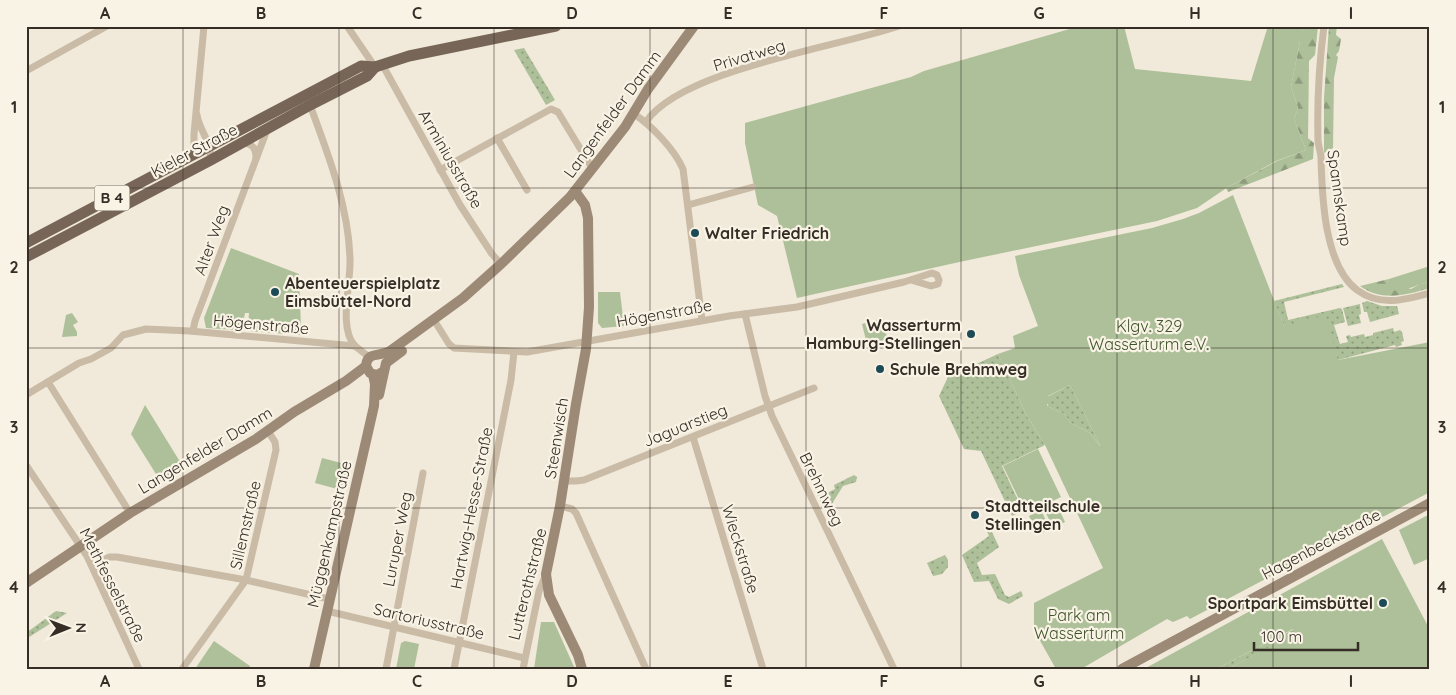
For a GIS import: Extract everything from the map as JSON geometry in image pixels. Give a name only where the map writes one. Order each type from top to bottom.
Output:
[{"type":"main road","name":"Kieler Straße","points":[[26,243],[361,66],[378,65],[508,31],[556,26]]},
{"type":"main road","name":"Kieler Straße","points":[[26,257],[367,76],[378,65]]},
{"type":"street","points":[[26,71],[96,29],[107,26]]},
{"type":"street","points":[[196,115],[199,128],[210,147],[209,161],[202,160],[194,137],[204,26]]},
{"type":"street","name":"Arminiusstraße","points":[[347,26],[378,65],[480,236],[501,264]]},
{"type":"street","points":[[683,26],[686,38]]},
{"type":"street","name":"Langenfelder Damm","points":[[369,368],[379,375],[384,363],[436,323],[501,264],[575,191],[619,136],[648,89],[694,26]]},
{"type":"street","name":"Privatweg","points":[[646,122],[652,114],[681,93],[726,75],[899,26]]},
{"type":"street","name":"Spannskamp","points":[[1324,26],[1318,97],[1318,142],[1321,155],[1321,177],[1326,217],[1338,263],[1346,279],[1354,288],[1371,298],[1388,301],[1402,300],[1430,293]]},
{"type":"street","points":[[310,105],[336,181],[345,221],[350,260],[347,298],[348,332],[350,339],[369,368]]},
{"type":"street","points":[[440,170],[547,110],[558,112],[592,168]]},
{"type":"street","points":[[634,114],[646,122],[676,156],[682,166],[702,320]]},
{"type":"street","name":"Alter Weg","points":[[193,331],[264,134],[270,127]]},
{"type":"street","points":[[498,138],[527,190]]},
{"type":"street","points":[[241,143],[250,144],[254,147],[256,158]]},
{"type":"street","points":[[688,205],[754,188]]},
{"type":"street","name":"Steenwisch","points":[[560,506],[587,342],[589,307],[588,218],[585,205],[575,191]]},
{"type":"street","name":"Högenstraße","points":[[436,323],[454,348],[526,352],[702,320],[821,302],[911,280]]},
{"type":"street","name":"Brehmweg","points":[[745,314],[768,407],[894,669]]},
{"type":"street","name":"Högenstraße","points":[[48,382],[80,363],[111,348],[123,336],[146,329],[193,331],[355,346]]},
{"type":"street","name":"Hartwig-Hesse-Straße","points":[[454,669],[513,366],[514,352]]},
{"type":"street","name":"Langenfelder Damm","points":[[26,583],[130,513],[369,368],[374,354],[384,363]]},
{"type":"street","name":"Müggenkampstraße","points":[[374,406],[380,393],[384,363]]},
{"type":"street","name":"Müggenkampstraße","points":[[314,669],[374,406],[375,384],[369,368]]},
{"type":"street","points":[[26,395],[48,382],[130,513]]},
{"type":"street","name":"Jaguarstieg","points":[[564,480],[584,480],[814,388]]},
{"type":"street","name":"Sillemstraße","points":[[182,669],[246,580],[276,450],[275,442],[268,431]]},
{"type":"street","name":"Wieckstraße","points":[[693,437],[763,669]]},
{"type":"street","name":"Methfesselstraße","points":[[26,465],[92,566],[139,669]]},
{"type":"street","name":"Luruper Weg","points":[[386,669],[424,472]]},
{"type":"street","name":"Hagenbeckstraße","points":[[1122,669],[1430,503]]},
{"type":"street","points":[[560,506],[572,509],[576,513],[646,669]]},
{"type":"street","name":"Lutterothstraße","points":[[523,669],[539,591],[546,574],[560,506]]},
{"type":"street","points":[[92,566],[109,557],[117,556],[246,580],[329,600]]},
{"type":"street","points":[[546,574],[549,594],[578,656],[582,669]]},
{"type":"street","name":"Sartoriusstraße","points":[[327,611],[524,658]]},
{"type":"green space","points":[[1080,26],[1124,26],[1135,69],[1251,81],[1268,26],[1303,26],[1302,34],[1306,35],[1305,41],[1300,41],[1291,87],[1298,108],[1294,119],[1306,150],[1276,161],[1228,187],[1197,208],[1157,221],[797,298],[777,216],[758,205],[745,143],[745,123],[911,77],[924,71]]},
{"type":"green space","points":[[1303,26],[1318,26],[1315,55],[1309,61],[1308,138],[1314,143],[1313,159],[1228,192],[1226,188],[1277,161],[1306,150],[1294,119],[1298,108],[1291,87],[1300,41],[1304,41]]},
{"type":"green space","points":[[1329,26],[1337,26],[1336,35],[1341,39],[1339,51],[1336,55],[1338,57],[1334,78],[1333,148],[1324,153],[1324,98]]},
{"type":"green space","points":[[524,48],[555,100],[546,105],[514,50]]},
{"type":"green space","points":[[1233,195],[1284,326],[1326,315],[1338,360],[1430,342],[1430,492],[1190,619],[1187,616],[1173,622],[1167,619],[1081,669],[1056,669],[1034,630],[1034,603],[1103,568],[1045,445],[1027,416],[998,354],[1015,348],[1013,336],[1038,326],[1019,275],[1015,256],[1152,228],[1199,213]],"holes":[[[1070,385],[1100,445],[1090,433],[1071,423],[1064,414],[1047,406],[1051,400],[1048,396]]]},
{"type":"green space","points":[[231,248],[299,274],[301,328],[248,325],[249,313],[245,313],[242,328],[237,330],[206,328],[204,318]]},
{"type":"green space","points":[[1430,266],[1430,282],[1400,291],[1390,288],[1387,282],[1389,279]]},
{"type":"green space","points":[[1389,279],[1387,282],[1411,289],[1420,284],[1430,282],[1430,288],[1403,295],[1385,296],[1368,291],[1360,286]]},
{"type":"green space","points":[[1342,284],[1344,287],[1284,302],[1288,320],[1340,308],[1342,309],[1345,322],[1334,325],[1340,344],[1348,342],[1346,336],[1350,335],[1351,337],[1364,334],[1365,337],[1393,328],[1394,332],[1400,330],[1402,332],[1404,341],[1401,342],[1402,345],[1396,347],[1395,345],[1338,360],[1284,326],[1274,301]]},
{"type":"green space","points":[[598,292],[620,292],[624,326],[602,328],[598,323]]},
{"type":"green space","points":[[1367,301],[1382,306],[1397,306],[1399,314],[1370,322],[1367,312],[1364,312],[1362,303]]},
{"type":"green space","points":[[1360,304],[1361,314],[1359,315],[1361,323],[1348,326],[1343,308]]},
{"type":"green space","points":[[72,313],[78,322],[73,325],[77,336],[62,337],[66,315]]},
{"type":"green space","points":[[883,318],[884,323],[882,325],[888,338],[868,348],[862,324]]},
{"type":"green space","points":[[248,325],[301,328],[302,335],[248,331]]},
{"type":"green space","points":[[998,354],[1027,416],[1045,445],[1002,466],[1023,511],[1012,516],[981,451],[964,449],[939,396],[948,377]]},
{"type":"green space","points":[[1070,385],[1101,447],[1090,433],[1071,423],[1064,414],[1047,406],[1049,403],[1047,397]]},
{"type":"green space","points":[[145,405],[182,465],[180,466],[182,470],[161,482],[131,434]]},
{"type":"green space","points":[[1038,449],[1061,497],[1026,514],[1003,466]]},
{"type":"green space","points":[[322,458],[349,465],[341,490],[315,483]]},
{"type":"green space","points":[[854,475],[857,477],[856,482],[843,486],[830,507],[824,510],[816,492],[819,491],[821,496],[835,489],[834,485]]},
{"type":"green space","points":[[1056,503],[1065,522],[1053,528],[1044,509]]},
{"type":"green space","points":[[1041,510],[1050,529],[1038,535],[1029,516]]},
{"type":"green space","points":[[1430,514],[1430,558],[1414,565],[1399,530]]},
{"type":"green space","points":[[1006,519],[1008,522],[991,530],[999,547],[977,563],[982,575],[995,574],[1005,595],[1009,597],[1021,591],[1023,596],[1009,604],[998,599],[989,581],[974,582],[962,555],[989,536],[986,529]]},
{"type":"green space","points":[[1382,539],[1430,630],[1430,669],[1228,669],[1295,633],[1293,629],[1216,669],[1144,669]]},
{"type":"green space","points":[[945,555],[948,560],[948,567],[942,574],[933,576],[927,563]]},
{"type":"green space","points":[[56,611],[67,613],[26,639],[26,633]]},
{"type":"green space","points":[[541,622],[554,622],[575,669],[534,669]]},
{"type":"green space","points":[[1294,629],[1296,633],[1228,669],[1216,669]]},
{"type":"green space","points":[[214,641],[250,666],[249,669],[195,669]]},
{"type":"green space","points":[[405,641],[419,644],[414,669],[396,669],[401,643]]},
{"type":"place","name":"Walter Friedrich","points":[[695,233]]},
{"type":"place","name":"Abenteuerspielplatz Eimsbüttel-Nord","points":[[275,292]]},
{"type":"place","name":"Wasserturm Hamburg-Stellingen","points":[[971,334]]},
{"type":"place","name":"Schule Brehmweg","points":[[880,369]]},
{"type":"place","name":"Stadtteilschule Stellingen","points":[[975,515]]},
{"type":"place","name":"Sportpark Eimsbüttel","points":[[1383,603]]},
{"type":"park label","name":"Klgv. 329 Wasserturm e.V.","points":[[1149,335]]},
{"type":"park label","name":"Park am Wasserturm","points":[[1079,624]]}]
